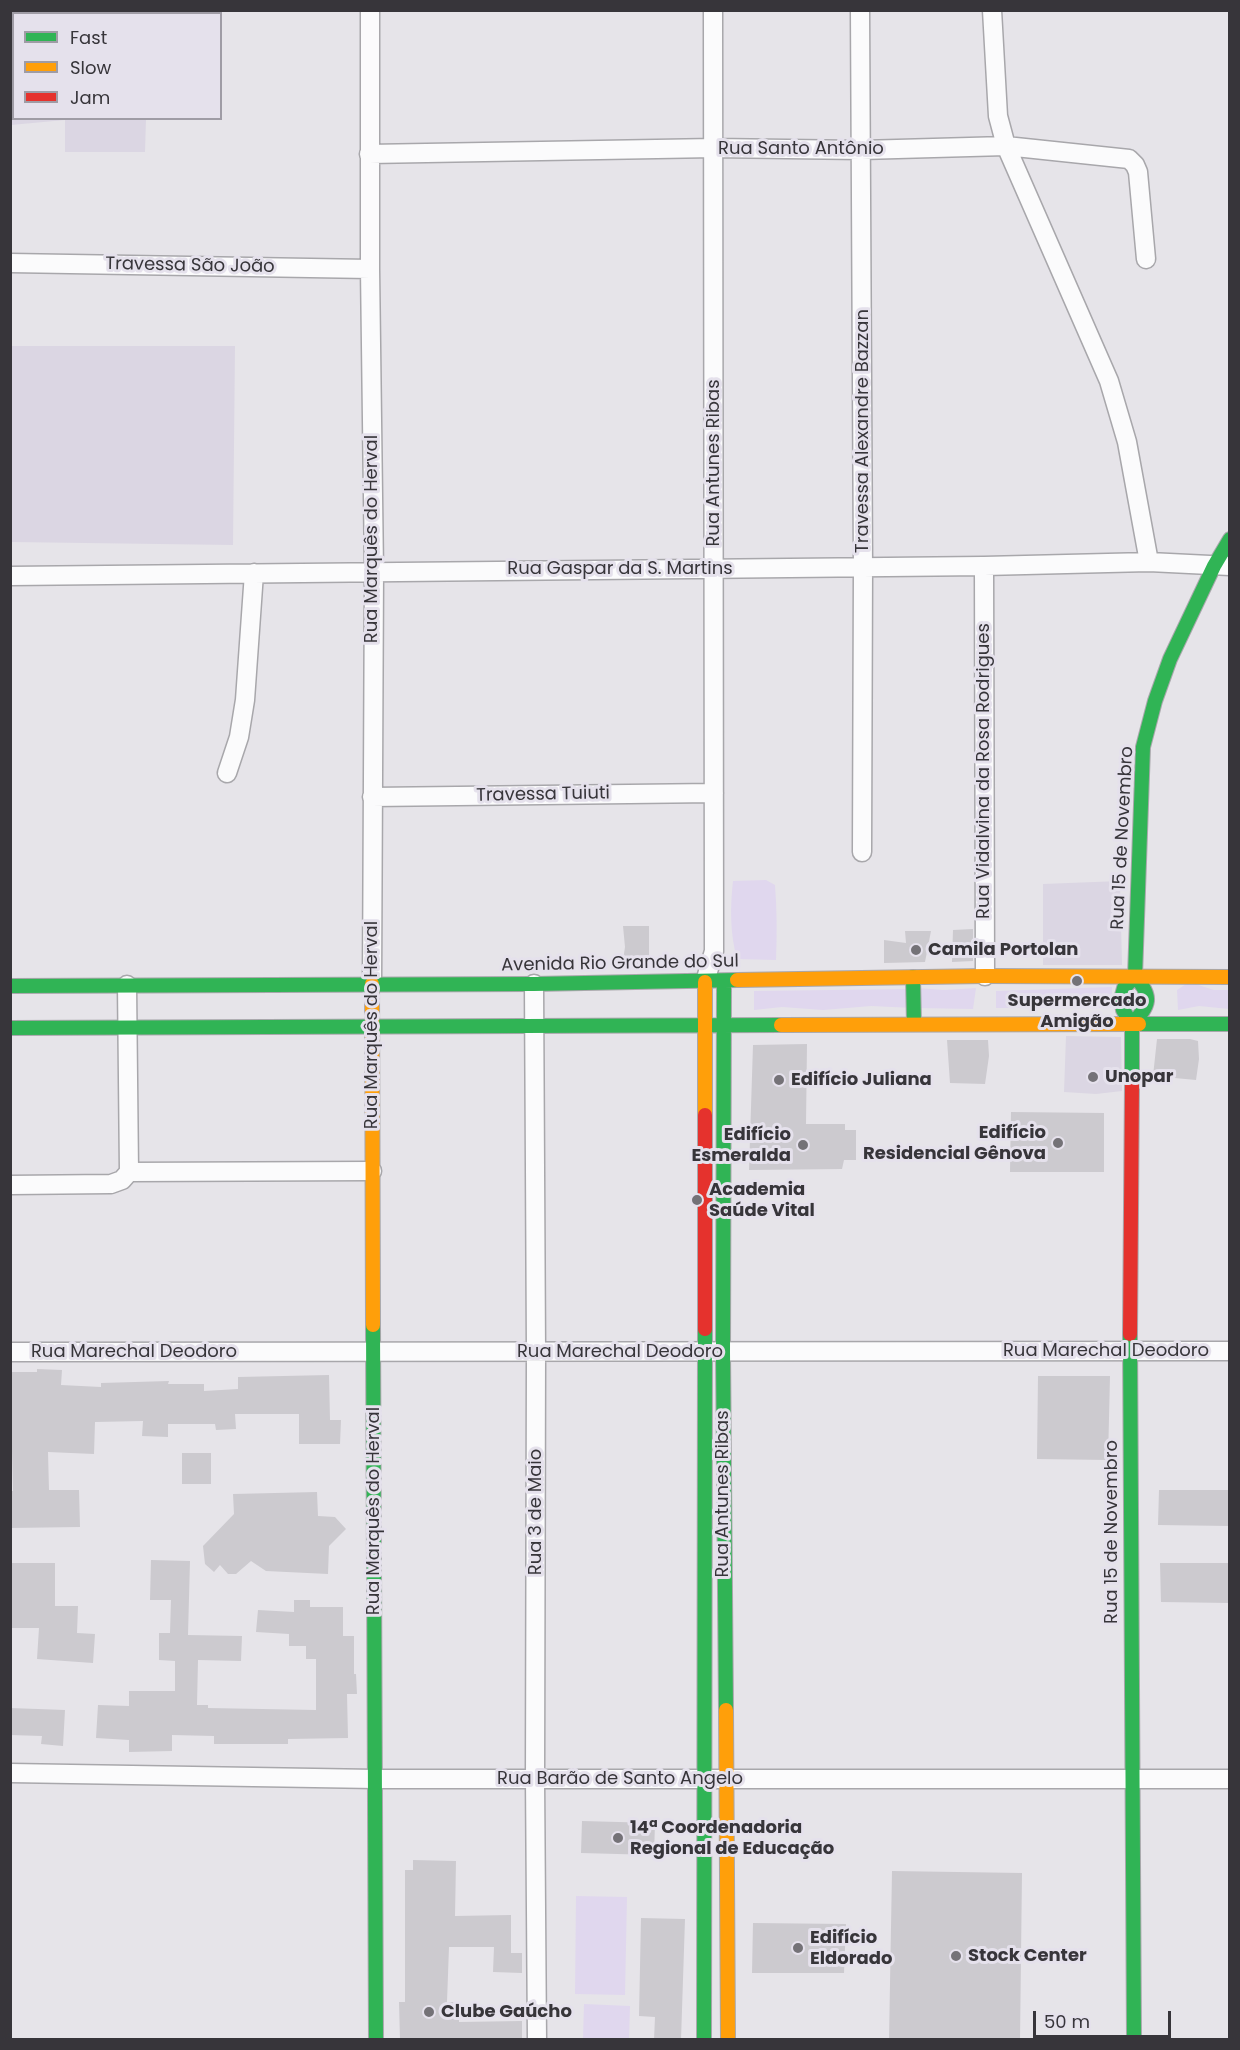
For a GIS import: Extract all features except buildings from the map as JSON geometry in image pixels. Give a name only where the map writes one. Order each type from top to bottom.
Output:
[{"type":"street","name":"Rua Marquês do Herval","points":[[370,10],[369,153],[374,571],[372,1171],[376,2040]]},
{"type":"street","name":"Rua Antunes Ribas","points":[[704,2040],[704,1024],[705,982],[714,951],[713,10]]},
{"type":"street","name":"Travessa Alexandre Bazzan","points":[[860,10],[863,567],[861,852]]},
{"type":"street","points":[[992,10],[998,116],[1006,146],[1109,381],[1127,442],[1149,562]]},
{"type":"street","name":"Rua Santo Antônio","points":[[369,153],[714,148],[861,150],[1006,146],[1129,159],[1138,172],[1146,260]]},
{"type":"street","name":"Travessa São João","points":[[10,263],[370,269]]},
{"type":"street","name":"Rua 15 de Novembro","points":[[1134,2040],[1130,1351],[1132,1024],[1122,1010],[1120,999],[1124,986],[1135,976],[1143,747],[1155,701],[1170,659],[1222,566],[1230,539]]},
{"type":"street","name":"Rua Gaspar da S. Martins","points":[[10,576],[984,566],[1149,562],[1222,566]]},
{"type":"street","name":"Rua Vidalvina da Rosa Rodrigues","points":[[984,566],[985,976]]},
{"type":"street","points":[[227,773],[239,737],[245,700],[254,573]]},
{"type":"street","name":"Travessa Tuiuti","points":[[372,797],[714,793]]},
{"type":"street","name":"Rua Antunes Ribas","points":[[714,951],[724,981],[724,1779],[728,2040]]},
{"type":"street","name":"Avenida Rio Grande do Sul","points":[[10,986],[534,984],[985,976],[1230,977]]},
{"type":"street","points":[[1132,1024],[1145,1010],[1149,1000],[1146,988],[1135,976]]},
{"type":"street","points":[[913,978],[914,1024]]},
{"type":"street","name":"Rua 3 de Maio","points":[[534,984],[537,2040]]},
{"type":"street","points":[[10,1185],[111,1184],[122,1180],[129,1172],[128,985]]},
{"type":"street","points":[[10,1028],[1230,1024]]},
{"type":"street","points":[[129,1172],[372,1171]]},
{"type":"street","name":"Rua Marechal Deodoro","points":[[10,1352],[1230,1351]]},
{"type":"street","name":"Rua Barão de Santo Angelo","points":[[10,1773],[375,1779],[1230,1779]]},
{"type":"shaded area","points":[[11,10],[158,11],[12,12],[12,120],[65,120],[11,125]]},
{"type":"shaded area","points":[[65,120],[146,120],[145,152],[65,152]]},
{"type":"shaded area","points":[[11,346],[235,346],[233,545],[11,542]]},
{"type":"shaded area","points":[[766,880],[775,885],[776,960],[737,959],[731,920],[733,881]]},
{"type":"shaded area","points":[[1120,881],[1122,965],[1043,965],[1043,884]]},
{"type":"shaded area","points":[[1189,982],[1214,990],[1229,990],[1229,1009],[1199,1006],[1178,1010],[1177,990]]},
{"type":"shaded area","points":[[1112,987],[1112,1008],[996,1008],[996,991]]},
{"type":"shaded area","points":[[917,988],[944,990],[976,988],[973,1009],[916,1008]]},
{"type":"shaded area","points":[[909,989],[913,1008],[871,1006],[823,1010],[782,1007],[754,1010],[754,991]]},
{"type":"shaded area","name":"Unopar","points":[[1066,1036],[1121,1037],[1122,1091],[1096,1094],[1064,1092]]},
{"type":"shaded area","points":[[576,1896],[627,1897],[625,1995],[575,1994]]},
{"type":"shaded area","points":[[584,2004],[630,2006],[629,2039],[583,2039]]},
{"type":"traffic: fast","points":[[1132,1083],[1132,1024],[1123,1010],[1121,999],[1124,988],[1135,976],[1143,747],[1155,701],[1170,659],[1214,566],[1230,539]]},
{"type":"traffic: fast","points":[[1132,1024],[1143,1011],[1147,1001],[1145,990],[1135,976]]},
{"type":"traffic: fast","points":[[913,977],[914,1024]]},
{"type":"traffic: fast","points":[[10,986],[534,984],[737,980]]},
{"type":"traffic: fast","points":[[724,981],[723,1352],[726,1710]]},
{"type":"traffic: fast","points":[[1139,1024],[1230,1024]]},
{"type":"traffic: fast","points":[[10,1028],[781,1025]]},
{"type":"traffic: fast","points":[[373,1325],[376,2040]]},
{"type":"traffic: fast","points":[[704,2040],[705,1329]]},
{"type":"traffic: fast","points":[[1130,1334],[1134,2040]]},
{"type":"traffic: slow","points":[[737,980],[985,976],[1230,977]]},
{"type":"traffic: slow","points":[[705,982],[705,1115]]},
{"type":"traffic: slow","points":[[372,984],[373,1325]]},
{"type":"traffic: slow","points":[[781,1025],[1139,1024]]},
{"type":"traffic: slow","points":[[726,1710],[728,2040]]},
{"type":"traffic: jam","points":[[1130,1334],[1132,1083]]},
{"type":"traffic: jam","points":[[705,1115],[705,1329]]},
{"type":"place","name":"Camila Portolan","points":[[916,950]]},
{"type":"place","name":"Supermercado Amigão","points":[[1077,981]]},
{"type":"place","name":"Unopar","points":[[1093,1077]]},
{"type":"place","name":"Edifício Juliana","points":[[779,1080]]},
{"type":"place","name":"Edifício Residencial Gênova","points":[[1058,1143]]},
{"type":"place","name":"Edifício Esmeralda","points":[[803,1145]]},
{"type":"place","name":"Academia Saúde Vital","points":[[697,1200]]},
{"type":"place","name":"14ª Coordenadoria Regional de Educação","points":[[618,1838]]},
{"type":"place","name":"Edifício Eldorado","points":[[798,1948]]},
{"type":"place","name":"Stock Center","points":[[956,1956]]},
{"type":"place","name":"Clube Gaúcho","points":[[429,2012]]}]
